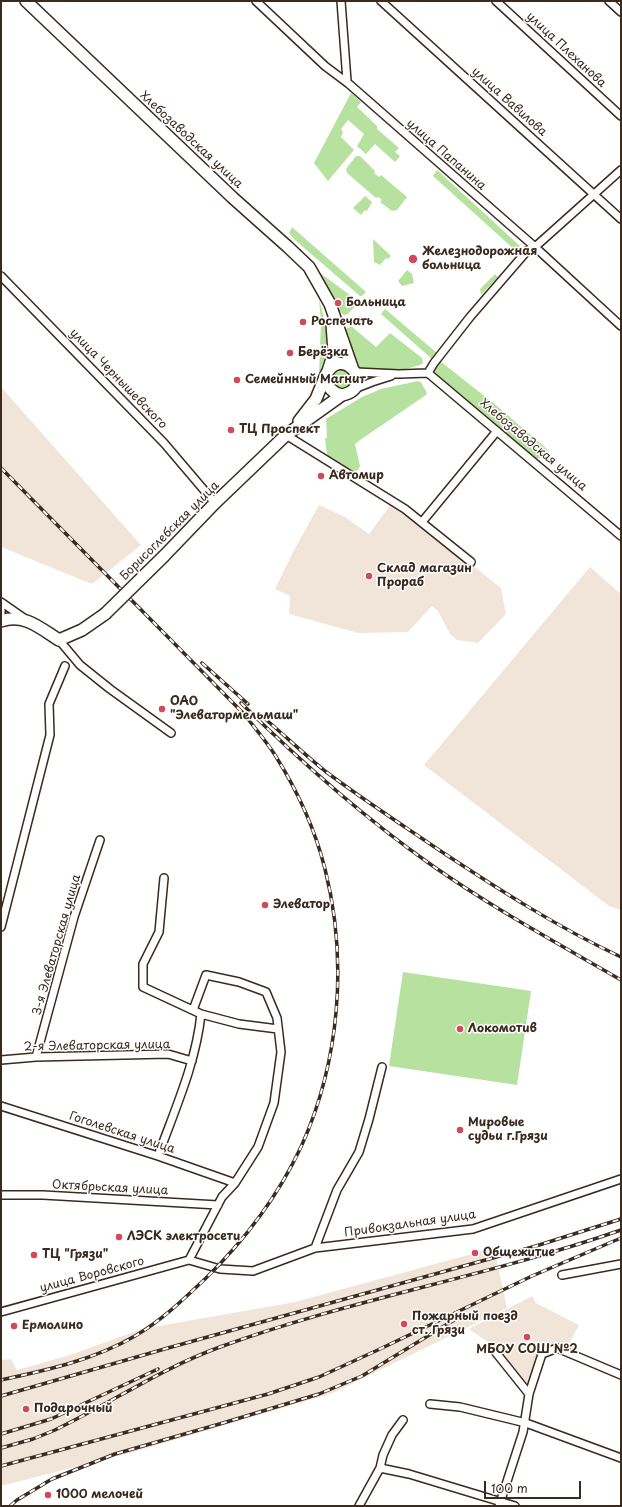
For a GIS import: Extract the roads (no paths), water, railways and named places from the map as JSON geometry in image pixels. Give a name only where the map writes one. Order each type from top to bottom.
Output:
[{"type":"street","name":"Хлебозаводская улица","points":[[26,1],[233,198],[288,246],[309,267],[330,304]]},
{"type":"street","name":"улица Папанина","points":[[256,1],[325,66],[347,82],[535,247],[621,326]]},
{"type":"street","points":[[341,1],[347,82]]},
{"type":"street","name":"улица Вавилова","points":[[382,1],[621,219]]},
{"type":"street","name":"улица Плеханова","points":[[496,1],[621,116]]},
{"type":"street","points":[[609,1],[621,12]]},
{"type":"street","points":[[399,374],[372,382],[348,394],[342,395],[336,394],[330,390],[326,382],[326,374],[333,366],[338,364],[346,364],[354,370],[399,374],[428,373],[434,363],[527,250],[535,247],[621,170]]},
{"type":"street","name":"улица Чернышевского","points":[[1,276],[164,442],[215,503]]},
{"type":"street","points":[[330,304],[354,370],[357,383],[354,390]]},
{"type":"street","points":[[289,433],[316,399],[334,352],[330,304]]},
{"type":"street","name":"Хлебозаводская улица","points":[[428,373],[621,536]]},
{"type":"street","points":[[289,433],[342,395]]},
{"type":"street","points":[[422,522],[497,431]]},
{"type":"street","points":[[289,433],[405,509],[471,562]]},
{"type":"street","name":"Борисоглебская улица","points":[[59,640],[82,630],[105,614],[215,503],[289,433]]},
{"type":"street","points":[[1,604],[1,616]]},
{"type":"street","points":[[1,604],[59,640],[80,665],[110,689],[171,733]]},
{"type":"street","points":[[1,621],[11,618],[26,620]]},
{"type":"street","points":[[1,927],[50,735],[49,704],[65,666]]},
{"type":"street","name":"3-я Элеваторская улица","points":[[36,1057],[74,917],[100,840]]},
{"type":"street","points":[[164,878],[159,932],[143,964],[143,987],[201,1014],[239,1024],[278,1029]]},
{"type":"street","points":[[189,1260],[222,1197],[235,1183],[258,1147],[274,1103],[282,1052],[277,1018],[266,992],[239,982],[206,975],[193,1010]]},
{"type":"street","points":[[158,1156],[192,1061],[199,1031],[201,1014]]},
{"type":"street","name":"2-я Элеваторская улица","points":[[1,1060],[36,1057],[168,1054],[192,1061]]},
{"type":"street","points":[[315,1248],[337,1190],[359,1152],[382,1067]]},
{"type":"street","name":"Гоголевская улица","points":[[1,1106],[158,1156],[235,1183]]},
{"type":"street","name":"Привокзальная улица","points":[[189,1260],[220,1269],[253,1271],[315,1248],[472,1230],[621,1179]]},
{"type":"street","name":"Октябрьская улица","points":[[1,1195],[43,1195],[218,1204]]},
{"type":"street","name":"улица Воровского","points":[[1,1312],[189,1260]]},
{"type":"street","points":[[562,1275],[621,1264]]},
{"type":"street","points":[[500,1504],[526,1423],[530,1394],[542,1354],[557,1348],[621,1375]]},
{"type":"street","points":[[493,1349],[530,1394]]},
{"type":"street","points":[[430,1404],[460,1407],[526,1423],[621,1458]]},
{"type":"street","points":[[359,1506],[380,1468],[383,1455],[392,1435],[403,1420]]},
{"type":"street","points":[[380,1468],[409,1474],[500,1504],[516,1506]]},
{"type":"railway","points":[[1,468],[244,714],[275,755],[291,782],[311,825],[321,854],[332,904],[338,974],[332,1045],[314,1114],[301,1147],[282,1183],[259,1217],[233,1249],[189,1294],[163,1317],[135,1336],[103,1352],[87,1358],[53,1368],[1,1380]]},
{"type":"railway","points":[[202,663],[248,704]]},
{"type":"railway","points":[[241,703],[332,787],[405,846],[453,880],[500,910],[621,980]]},
{"type":"railway","points":[[263,717],[325,771],[439,850],[551,920],[621,957]]},
{"type":"railway","points":[[1,1396],[536,1246],[621,1219]]},
{"type":"railway","points":[[1,1448],[33,1439],[55,1430],[157,1375],[199,1355],[220,1347],[269,1330],[320,1315],[522,1261],[621,1230]]},
{"type":"railway","points":[[1,1466],[268,1394],[319,1377],[532,1276],[621,1238]]},
{"type":"railway","points":[[10,1506],[17,1500],[52,1479],[115,1454],[319,1394],[362,1376],[459,1317]]},
{"type":"railway","points":[[1,1434],[51,1419],[158,1369]]},
{"type":"place","name":"Железнодорожная больница","points":[[413,259]]},
{"type":"place","name":"Больница","points":[[338,303]]},
{"type":"place","name":"Роспечать","points":[[303,322]]},
{"type":"place","name":"Берёзка","points":[[290,353]]},
{"type":"place","name":"Семейнный Магнит","points":[[237,380]]},
{"type":"place","name":"ТЦ Проспект","points":[[231,430]]},
{"type":"place","name":"Автомир","points":[[321,476]]},
{"type":"place","name":"Склад магазин Прораб","points":[[369,576]]},
{"type":"place","name":"ОАО \"Элеватормельмаш\"","points":[[162,709]]},
{"type":"place","name":"Элеватор","points":[[265,905]]},
{"type":"place","name":"Локомотив","points":[[460,1029]]},
{"type":"place","name":"Мировые судьи г.Грязи","points":[[460,1130]]},
{"type":"place","name":"ЛЭСК электросети","points":[[119,1237]]},
{"type":"place","name":"Общежитие","points":[[475,1253]]},
{"type":"place","name":"ТЦ \"Грязи\"","points":[[34,1255]]},
{"type":"place","name":"Пожарный поезд ст. Грязи","points":[[404,1324]]},
{"type":"place","name":"Ермолино","points":[[14,1326]]},
{"type":"place","name":"МБОУ СОШ №2","points":[[527,1337]]},
{"type":"place","name":"Подарочный","points":[[26,1409]]},
{"type":"place","name":"1000 мелочей","points":[[48,1495]]}]
